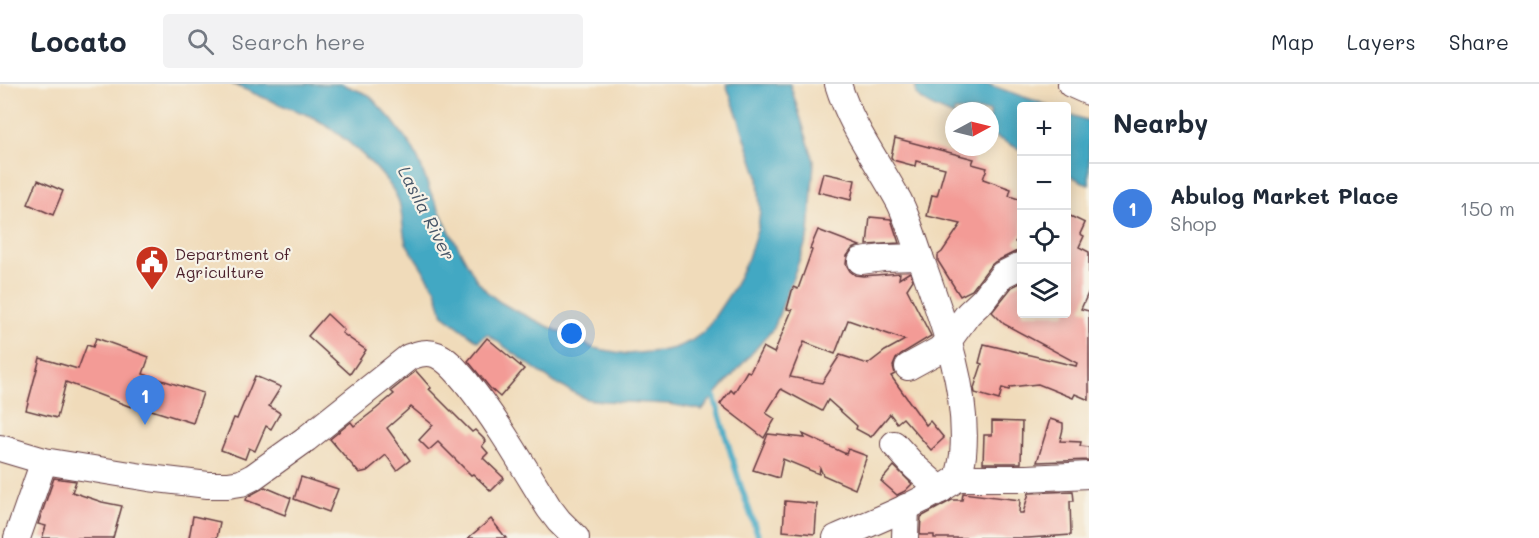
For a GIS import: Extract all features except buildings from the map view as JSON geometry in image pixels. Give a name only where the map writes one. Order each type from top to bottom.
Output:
[{"type":"street","points":[[838,84],[854,125],[900,203],[949,340],[958,380],[963,422],[963,456],[950,484]]},
{"type":"street","points":[[1071,84],[1089,92]]},
{"type":"street","points":[[861,261],[920,256]]},
{"type":"street","points":[[908,367],[939,350],[1002,275],[1017,268]]},
{"type":"street","points":[[0,448],[44,461],[149,478],[208,485],[241,483],[306,439],[409,357],[429,353],[437,355],[453,366],[484,405],[549,508],[576,538]]},
{"type":"street","points":[[894,444],[915,467],[950,484]]},
{"type":"street","points":[[17,538],[44,461]]},
{"type":"street","points":[[836,538],[906,507],[950,484],[1089,475]]},
{"type":"street","points":[[905,538],[906,507]]},
{"type":"water","name":"Lasila River","points":[[232,84],[342,84],[369,95],[412,147],[451,234],[476,279],[487,292],[514,310],[593,348],[627,354],[675,348],[705,331],[733,289],[748,258],[758,227],[760,210],[758,177],[726,84],[790,84],[814,161],[809,234],[774,328],[702,410],[669,404],[586,399],[555,383],[487,334],[478,341],[443,315],[436,290],[406,243],[399,202],[394,191],[362,155],[325,124]]},
{"type":"water","points":[[916,84],[987,84],[1039,102],[1017,102],[1017,148],[999,139],[999,102],[945,102],[945,112],[922,101],[916,93]]},
{"type":"water","points":[[1071,115],[1089,121],[1089,185],[1071,176]]},
{"type":"waterway","points":[[712,390],[759,538]]},
{"type":"place","name":"Department of Agriculture","points":[[152,291]]},
{"type":"place","name":"Abulog Market Place","points":[[145,425]]}]
